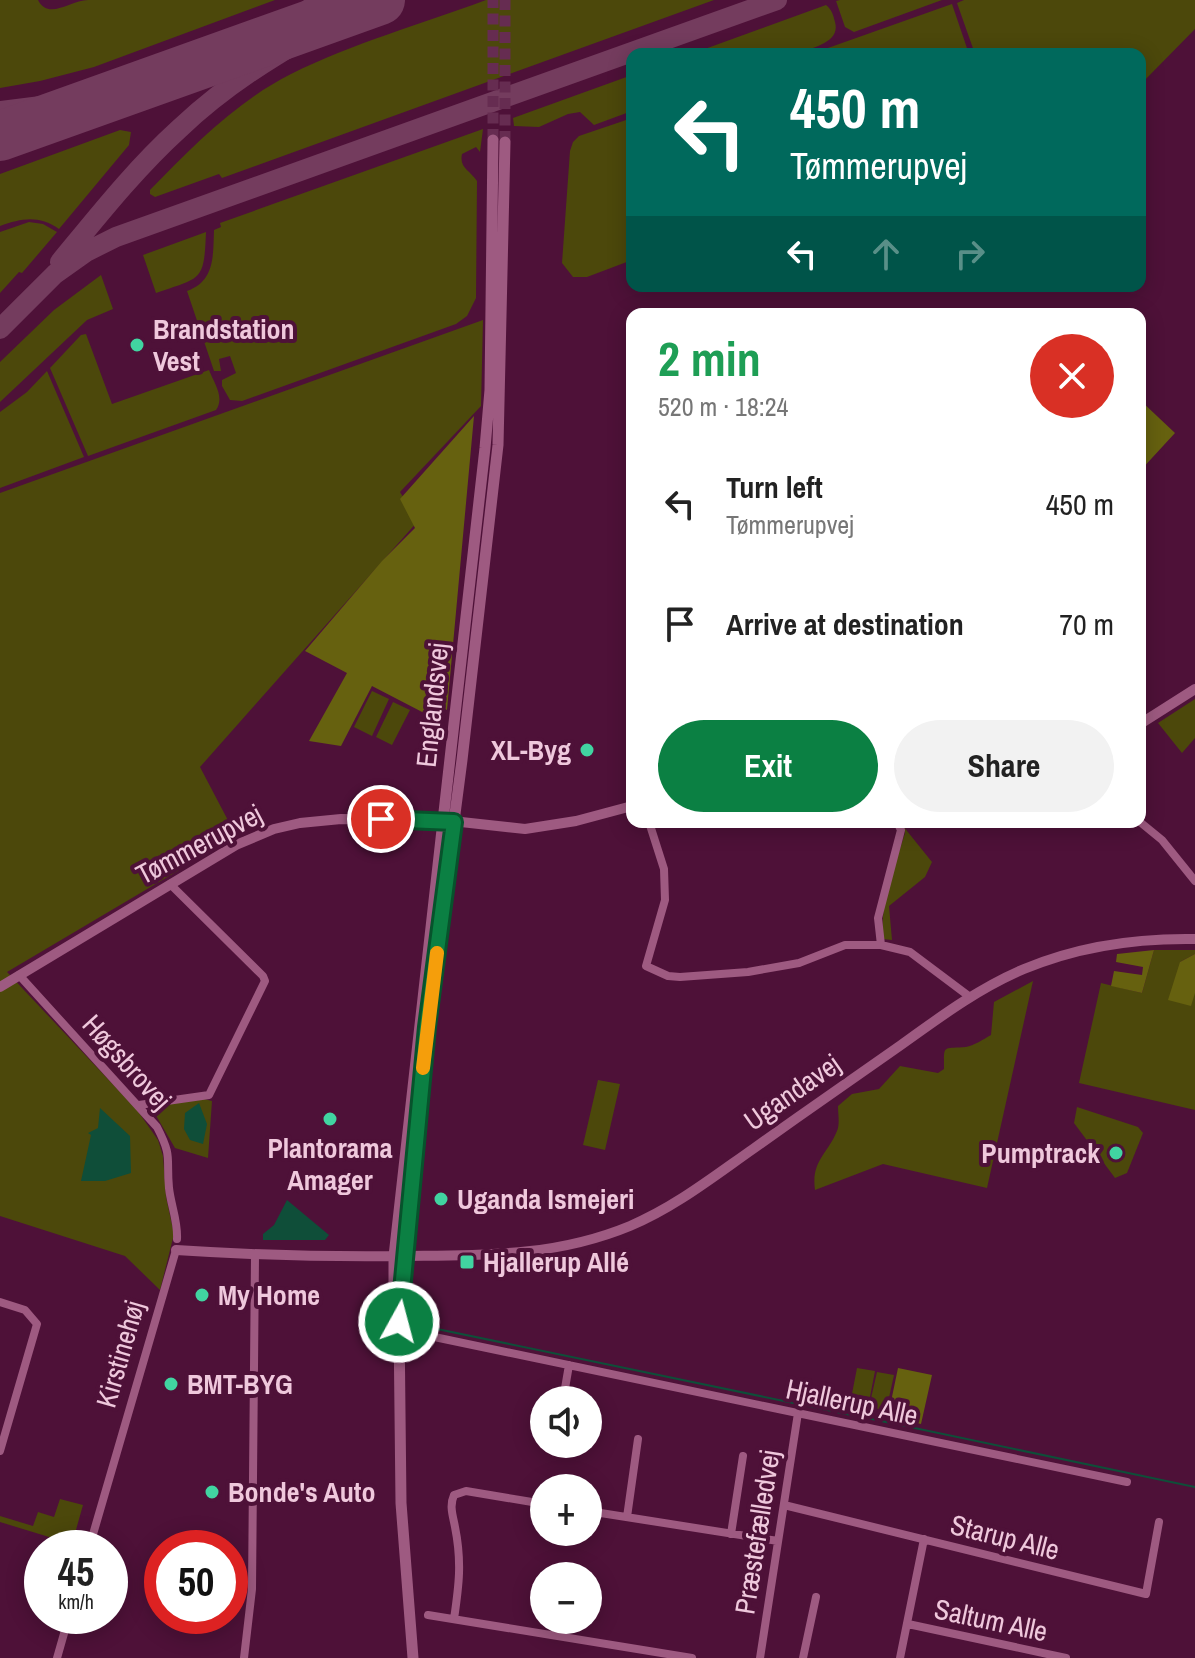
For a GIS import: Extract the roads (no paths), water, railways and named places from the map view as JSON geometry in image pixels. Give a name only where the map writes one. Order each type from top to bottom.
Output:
[{"type":"main road","name":"Englandsvej","points":[[399,1322],[394,1289],[394,1256],[498,445],[499,141]]},
{"type":"main road","name":"Englandsvej","points":[[413,1658],[401,1503],[399,1322],[448,821]]},
{"type":"street","points":[[1146,720],[1195,689]]},
{"type":"street","name":"Tømmerupvej","points":[[0,987],[236,845],[287,826],[341,819],[448,821],[525,829],[576,821],[626,808]]},
{"type":"street","points":[[1146,827],[1162,840],[1195,881]]},
{"type":"street","points":[[651,828],[666,882],[665,900],[646,966],[651,969],[680,977],[748,972],[799,963],[845,945],[881,945],[910,952],[970,997]]},
{"type":"street","points":[[881,945],[878,918],[900,828]]},
{"type":"street","points":[[139,1105],[209,1095],[265,981],[170,884]]},
{"type":"street","name":"Ugandavej","points":[[407,1256],[514,1255],[544,1251],[573,1245],[632,1225],[687,1195],[970,997],[1024,969],[1079,950],[1136,940],[1195,939]]},
{"type":"street","name":"Høgsbrovej","points":[[19,975],[157,1127],[169,1152],[169,1186],[178,1225],[176,1244]]},
{"type":"street","points":[[176,1244],[255,1256],[407,1256]]},
{"type":"street","name":"Kirstinehøj","points":[[94,1530],[176,1244]]},
{"type":"street","points":[[244,1658],[252,1589],[255,1256]]},
{"type":"street","points":[[0,1302],[25,1310],[37,1324],[0,1451]]},
{"type":"street","name":"Hjallerup Alle","points":[[420,1334],[1127,1482]]},
{"type":"street","points":[[565,1386],[569,1365]]},
{"type":"street","name":"Præstefælledvej","points":[[760,1658],[798,1413]]},
{"type":"street","points":[[627,1517],[638,1439]]},
{"type":"street","points":[[731,1534],[743,1456]]},
{"type":"street","points":[[454,1619],[461,1554],[451,1505],[454,1495],[466,1491],[530,1502]]},
{"type":"street","name":"Starup Alle","points":[[784,1505],[1146,1594],[1159,1522]]},
{"type":"street","points":[[602,1513],[778,1541]]},
{"type":"street","points":[[900,1658],[924,1539]]},
{"type":"street","points":[[803,1658],[816,1597]]},
{"type":"street","points":[[428,1615],[692,1658]]},
{"type":"street","name":"Saltum Alle","points":[[908,1624],[1066,1658]]},
{"type":"street","points":[[57,1658],[64,1634]]},
{"type":"waterway","points":[[413,1324],[856,1416]]},
{"type":"waterway","points":[[862,1417],[1195,1487]]},
{"type":"tunnel","points":[[493,0],[493,140]]},
{"type":"tunnel","points":[[505,0],[505,142]]},
{"type":"place","name":"Brandstation Vest","points":[[137,345]]},
{"type":"place","name":"XL-Byg","points":[[587,750]]},
{"type":"place","name":"Plantorama Amager","points":[[330,1119]]},
{"type":"place","name":"Pumptrack","points":[[1116,1153]]},
{"type":"place","name":"Uganda Ismejeri","points":[[441,1199]]},
{"type":"place","name":"Hjallerup Allé","points":[[467,1262]]},
{"type":"place","name":"My Home","points":[[202,1295]]},
{"type":"place","name":"BMT-BYG","points":[[171,1384]]},
{"type":"place","name":"Bonde's Auto","points":[[212,1492]]}]
